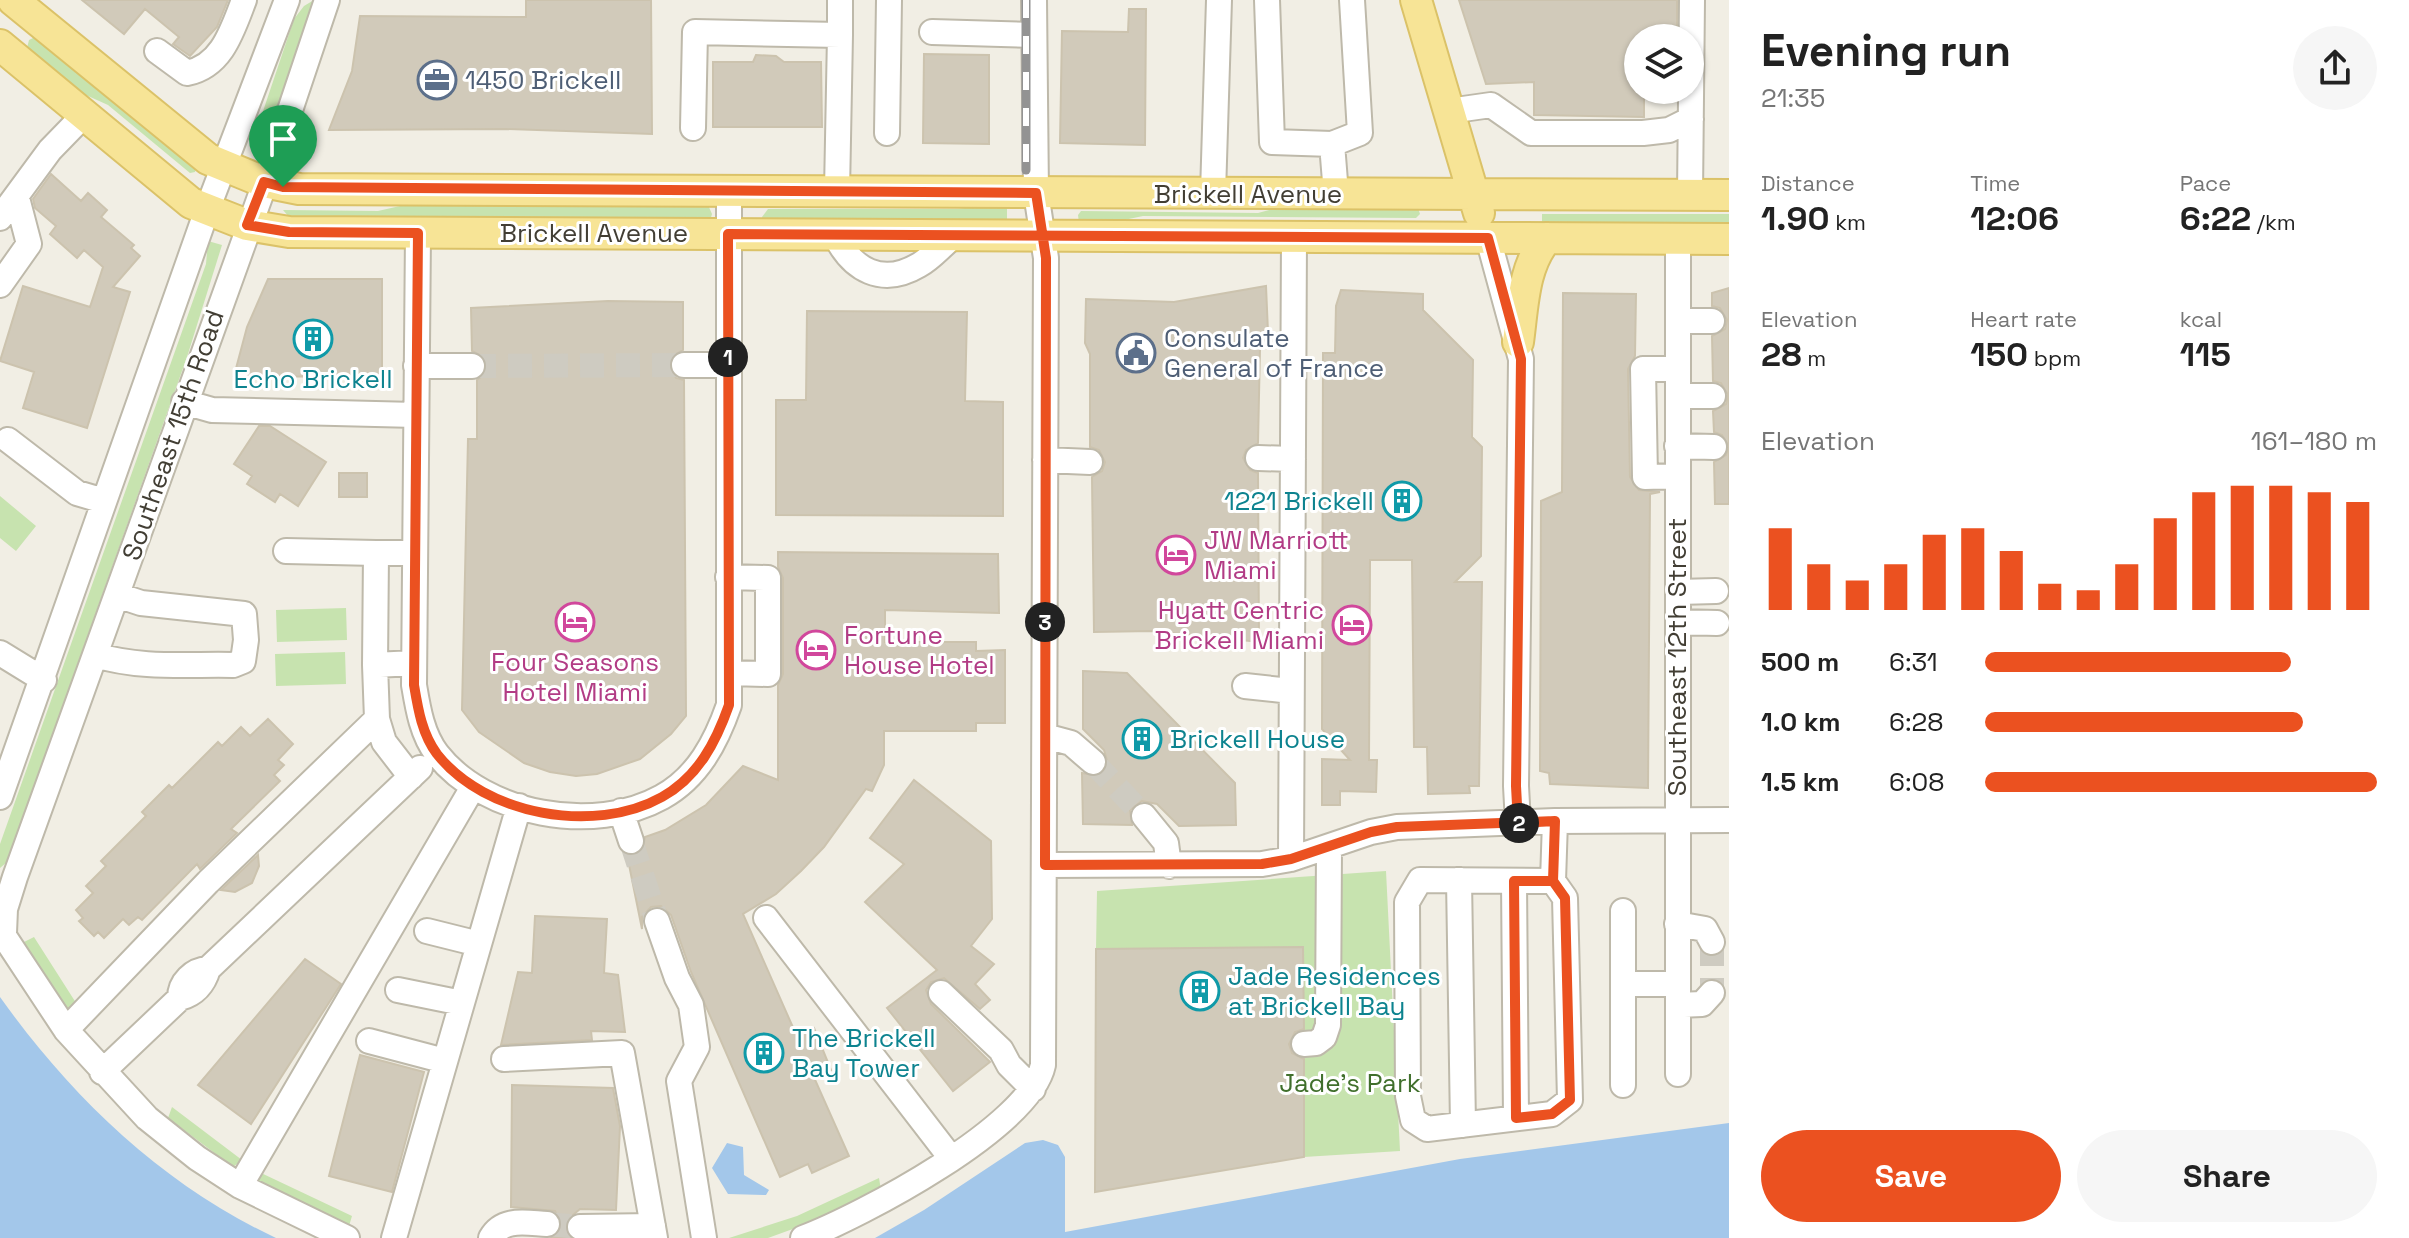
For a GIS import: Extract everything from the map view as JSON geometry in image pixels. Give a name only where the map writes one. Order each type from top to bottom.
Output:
[{"type":"main road","points":[[1416,0],[1488,238]]},
{"type":"main road","name":"Brickell Avenue","points":[[24,9],[200,154],[225,168],[264,182],[299,189],[1729,195]]},
{"type":"main road","points":[[4,49],[24,9]]},
{"type":"main road","name":"Brickell Avenue","points":[[4,49],[185,198],[247,225],[289,232],[1729,239]]},
{"type":"main road","points":[[1518,342],[1530,269],[1538,249],[1547,238]]},
{"type":"street","points":[[157,51],[187,73],[202,70],[215,62],[222,51],[244,0]]},
{"type":"street","name":"Southeast 15th Road","points":[[0,797],[44,680],[207,210],[287,0]]},
{"type":"street","name":"Southeast 15th Road","points":[[2,932],[9,873],[96,655],[327,0]]},
{"type":"street","points":[[837,191],[840,0]]},
{"type":"street","points":[[887,133],[889,0]]},
{"type":"street","points":[[803,1238],[870,1209],[951,1158],[1003,1119],[1036,1085],[1045,1056],[1046,258],[1036,193],[1034,0]]},
{"type":"street","points":[[1213,193],[1219,0]]},
{"type":"street","points":[[1267,0],[1272,142],[1332,144],[1360,133],[1352,0]]},
{"type":"street","points":[[1690,195],[1692,0]]},
{"type":"street","points":[[693,128],[695,32],[840,35]]},
{"type":"street","points":[[932,32],[1034,35]]},
{"type":"street","points":[[1449,111],[1491,105],[1531,133],[1643,133],[1669,130],[1691,119]]},
{"type":"street","points":[[0,218],[50,150],[84,115]]},
{"type":"street","points":[[1332,144],[1336,194]]},
{"type":"street","points":[[418,233],[414,685],[421,722],[436,753],[473,787],[497,802],[577,818],[621,811],[662,797],[697,768],[717,740],[729,705],[729,191]]},
{"type":"street","points":[[0,285],[29,244],[17,198]]},
{"type":"street","points":[[1291,859],[1294,237]]},
{"type":"street","points":[[1488,238],[1521,359],[1518,823]]},
{"type":"street","name":"Southeast 12th Street","points":[[1678,239],[1678,1074]]},
{"type":"street","points":[[1678,321],[1712,321]]},
{"type":"street","points":[[684,365],[728,365]]},
{"type":"street","points":[[416,366],[472,366]]},
{"type":"street","points":[[1677,476],[1645,477],[1643,369],[1678,369]]},
{"type":"street","points":[[1678,396],[1713,396]]},
{"type":"street","points":[[184,402],[212,410],[416,415]]},
{"type":"street","points":[[8,440],[77,493],[104,501]]},
{"type":"street","points":[[1677,446],[1714,447]]},
{"type":"street","points":[[1258,458],[1293,459]]},
{"type":"street","points":[[1045,460],[1090,462]]},
{"type":"street","points":[[286,551],[414,553]]},
{"type":"street","points":[[102,1072],[180,998],[181,988],[195,972],[208,969],[416,772],[384,742],[377,719],[376,553]]},
{"type":"street","points":[[728,577],[768,578],[768,674],[729,673]]},
{"type":"street","points":[[1678,592],[1716,591]]},
{"type":"street","points":[[96,655],[120,662],[152,664],[233,665],[243,661],[246,640],[244,614],[141,603],[117,595]]},
{"type":"street","points":[[1678,622],[1717,623]]},
{"type":"street","points":[[0,653],[44,680]]},
{"type":"street","points":[[375,665],[414,663]]},
{"type":"street","points":[[1245,686],[1291,691]]},
{"type":"street","points":[[75,1022],[219,872],[377,719]]},
{"type":"street","points":[[1045,736],[1071,743],[1093,762]]},
{"type":"street","points":[[240,1186],[473,787]]},
{"type":"street","points":[[394,1238],[519,806]]},
{"type":"street","points":[[621,811],[631,841]]},
{"type":"street","points":[[1144,816],[1166,843],[1169,866]]},
{"type":"street","points":[[1045,865],[1262,864],[1291,859],[1371,832],[1397,827],[1555,821],[1729,820]]},
{"type":"street","points":[[1553,881],[1420,880],[1407,902],[1408,1096],[1413,1120],[1427,1129],[1552,1114],[1570,1100],[1565,898],[1553,881],[1555,821]]},
{"type":"street","points":[[1304,1044],[1316,1043],[1324,1037],[1328,1025],[1329,848]]},
{"type":"street","points":[[1459,880],[1463,1125]]},
{"type":"street","points":[[1514,881],[1516,1118]]},
{"type":"street","points":[[1623,911],[1623,1085]]},
{"type":"street","points":[[766,918],[951,1158]]},
{"type":"street","points":[[657,921],[677,978],[691,1005],[697,1047],[679,1081],[704,1238]]},
{"type":"street","points":[[1677,924],[1705,929],[1712,942]]},
{"type":"street","points":[[427,931],[479,944]]},
{"type":"street","points":[[2,932],[39,992],[75,1022],[102,1072],[165,1133],[240,1186],[347,1238]]},
{"type":"street","points":[[1623,984],[1678,994],[1702,1004],[1712,993]]},
{"type":"street","points":[[398,990],[462,1003]]},
{"type":"street","points":[[941,993],[1001,1050],[1009,1065],[1036,1085]]},
{"type":"street","points":[[369,1041],[445,1061]]},
{"type":"street","points":[[504,1059],[622,1053],[654,1232],[580,1227]]},
{"type":"street","points":[[491,1238],[501,1226],[514,1222],[547,1224]]},
{"type":"green space","points":[[314,0],[264,152],[251,147],[294,19],[304,6]]},
{"type":"green space","points":[[35,37],[196,168],[195,172],[190,173],[108,105],[68,87],[27,48],[29,40]]},
{"type":"green space","points":[[435,198],[708,205],[712,214],[710,221],[289,217],[283,210],[378,211]]},
{"type":"green space","points":[[1299,202],[1417,205],[1420,214],[1416,218],[1143,216],[1100,225],[1079,223],[1078,215],[1081,211],[1258,213]]},
{"type":"green space","points":[[1007,205],[1007,221],[763,221],[762,217],[768,209],[958,209]]},
{"type":"green space","points":[[1542,214],[1729,214],[1729,228],[1542,227]]},
{"type":"green space","points":[[208,241],[222,245],[187,357],[7,862],[0,868],[0,844],[206,264]]},
{"type":"green space","points":[[0,496],[36,526],[16,551],[0,538]]},
{"type":"green space","points":[[346,608],[347,640],[277,642],[276,610]]},
{"type":"green space","points":[[345,652],[346,684],[276,686],[275,654]]},
{"type":"green space","name":"Jade's Park","points":[[1386,871],[1400,1151],[1304,1157],[1303,947],[1096,949],[1097,891]]},
{"type":"green space","points":[[34,937],[78,1006],[67,1011],[24,942]]},
{"type":"green space","points":[[172,1107],[242,1160],[233,1167],[168,1118]]},
{"type":"green space","points":[[259,1172],[352,1216],[349,1226],[258,1182]]},
{"type":"green space","points":[[879,1178],[881,1190],[823,1218],[768,1238],[729,1238],[797,1216]]},
{"type":"water","points":[[0,997],[58,1070],[123,1136],[195,1192],[276,1238],[0,1238]]},
{"type":"water","points":[[1729,1123],[1729,1238],[875,1238],[924,1210],[1025,1143],[1043,1140],[1058,1145],[1065,1157],[1065,1232],[1460,1159]]},
{"type":"water","points":[[727,1143],[743,1147],[744,1175],[769,1190],[766,1195],[728,1194],[712,1168]]},
{"type":"building","points":[[82,0],[228,0],[217,27],[190,56],[173,44],[179,37],[145,9],[124,34]]},
{"type":"building","points":[[526,0],[651,0],[652,134],[506,129],[329,130],[352,71],[360,16],[526,17]]},
{"type":"building","points":[[1459,0],[1677,0],[1677,24],[1624,24],[1624,104],[1644,104],[1644,117],[1534,115],[1534,82],[1486,84]]},
{"type":"building","points":[[1129,9],[1146,9],[1145,145],[1060,143],[1062,31],[1128,32]]},
{"type":"building","points":[[924,54],[989,55],[989,144],[923,143]]},
{"type":"building","points":[[756,55],[776,56],[784,62],[821,62],[822,127],[713,127],[713,62],[753,62]]},
{"type":"building","points":[[51,174],[81,201],[88,193],[107,210],[101,217],[134,245],[131,248],[140,256],[113,287],[130,292],[87,428],[23,408],[34,372],[0,361],[23,286],[90,307],[103,267],[84,250],[77,258],[50,234],[56,226],[35,208],[33,199]]},
{"type":"building","name":"Echo Brickell","points":[[268,279],[382,279],[382,377],[234,376],[247,327]]},
{"type":"building","points":[[1266,286],[1268,332],[1260,348],[1258,443],[1246,450],[1243,458],[1250,470],[1258,473],[1259,642],[1152,631],[1094,632],[1092,477],[1102,471],[1105,462],[1099,450],[1090,447],[1090,354],[1085,343],[1086,299],[1174,302]]},
{"type":"building","points":[[1729,288],[1729,447],[1722,435],[1714,432],[1713,411],[1726,404],[1728,395],[1721,383],[1713,381],[1712,336],[1725,329],[1727,320],[1720,308],[1712,306],[1712,293]]},
{"type":"building","name":"1221 Brickell","points":[[1341,290],[1423,294],[1423,310],[1473,360],[1472,437],[1482,447],[1481,556],[1455,582],[1482,582],[1479,786],[1469,786],[1470,793],[1428,794],[1427,747],[1414,747],[1412,560],[1370,560],[1369,760],[1377,760],[1376,792],[1340,791],[1340,805],[1322,805],[1322,759],[1350,760],[1322,729],[1323,353],[1335,353],[1336,306]]},
{"type":"building","points":[[1563,293],[1636,294],[1635,356],[1628,369],[1630,477],[1639,490],[1660,492],[1650,494],[1648,788],[1550,784],[1549,773],[1540,771],[1541,501],[1562,492]]},
{"type":"building","name":"Four Seasons Hotel Miami","points":[[608,301],[683,302],[683,350],[671,357],[669,366],[676,378],[684,380],[686,716],[671,734],[640,759],[597,774],[576,776],[550,772],[524,763],[479,732],[462,710],[468,439],[477,439],[477,380],[485,374],[487,367],[485,358],[472,351],[471,308]]},
{"type":"building","points":[[807,311],[967,312],[965,401],[1003,402],[1003,516],[776,515],[776,400],[806,400]]},
{"type":"building","points":[[259,426],[270,426],[326,462],[298,506],[280,494],[275,502],[247,484],[252,476],[234,464]]},
{"type":"building","points":[[1729,447],[1729,504],[1715,504],[1714,462],[1726,455]]},
{"type":"building","points":[[339,473],[367,473],[367,497],[339,497]]},
{"type":"building","points":[[778,552],[998,554],[999,613],[885,610],[885,642],[976,642],[976,651],[1005,650],[1005,723],[976,723],[976,731],[884,731],[884,765],[872,791],[866,789],[824,847],[801,871],[776,894],[743,914],[795,1032],[814,1028],[831,1070],[812,1073],[849,1156],[812,1173],[808,1164],[780,1177],[691,972],[671,915],[661,906],[651,907],[642,917],[642,929],[627,855],[642,851],[645,837],[665,830],[706,805],[743,766],[778,780],[783,578],[778,567]]},
{"type":"building","name":"Brickell House","points":[[1083,671],[1127,673],[1235,783],[1236,825],[1179,826],[1157,804],[1142,801],[1130,810],[1132,825],[1083,824],[1082,773],[1099,776],[1108,764],[1104,750],[1083,729]]},
{"type":"building","points":[[268,719],[293,744],[278,760],[284,765],[274,775],[280,781],[231,829],[237,833],[200,869],[197,864],[142,920],[138,917],[129,925],[123,919],[104,938],[98,932],[94,936],[79,921],[83,918],[76,910],[93,893],[86,886],[106,866],[101,861],[146,816],[142,812],[169,785],[172,788],[218,742],[222,746],[241,727],[250,736]]},
{"type":"building","points":[[914,780],[991,841],[992,919],[971,946],[994,964],[975,984],[990,1000],[980,1009],[944,978],[931,982],[926,990],[931,1004],[990,1062],[953,1091],[887,1008],[937,970],[865,902],[904,864],[870,838]]},
{"type":"building","points":[[258,855],[259,866],[252,883],[235,892],[221,890]]},
{"type":"building","points":[[535,916],[607,919],[604,973],[618,975],[625,1032],[591,1031],[592,1040],[501,1045],[518,972],[532,973]]},
{"type":"building","points":[[1303,947],[1304,1029],[1295,1032],[1289,1044],[1292,1053],[1304,1059],[1304,1157],[1095,1192],[1096,949]]},
{"type":"building","points":[[305,959],[341,984],[251,1124],[198,1085]]},
{"type":"building","points":[[360,1055],[424,1072],[392,1192],[329,1176]]},
{"type":"building","points":[[512,1085],[613,1088],[620,1126],[616,1210],[580,1209],[567,1220],[565,1228],[570,1238],[551,1238],[559,1233],[562,1226],[555,1211],[511,1207]]},
{"type":"tunnel","points":[[472,366],[684,365]]},
{"type":"tunnel","points":[[1093,762],[1144,816]]},
{"type":"tunnel","points":[[631,841],[657,921]]},
{"type":"tunnel","points":[[1712,942],[1712,993]]},
{"type":"tunnel","points":[[547,1224],[580,1227]]},
{"type":"railway","points":[[1026,0],[1026,170]]},
{"type":"place","name":"1450 Brickell","points":[[437,80]]},
{"type":"place","name":"Echo Brickell","points":[[313,339]]},
{"type":"place","name":"Consulate General of France","points":[[1136,353]]},
{"type":"place","name":"1221 Brickell","points":[[1402,501]]},
{"type":"place","name":"JW Marriott Miami","points":[[1176,555]]},
{"type":"place","name":"Four Seasons Hotel Miami","points":[[575,622]]},
{"type":"place","name":"Hyatt Centric Brickell Miami","points":[[1352,625]]},
{"type":"place","name":"Fortune House Hotel","points":[[816,650]]},
{"type":"place","name":"Brickell House","points":[[1142,739]]},
{"type":"place","name":"Jade Residences at Brickell Bay","points":[[1200,991]]},
{"type":"place","name":"The Brickell Bay Tower","points":[[764,1053]]},
{"type":"route","points":[[283,187],[264,182],[247,225],[289,232],[418,233],[414,685],[421,722],[436,753],[464,781],[497,802],[577,818],[621,811],[662,797],[697,768],[717,740],[729,705],[728,234],[1043,237],[1488,238],[1513,320],[1521,359],[1518,823],[1555,821],[1553,881],[1514,881],[1516,1118],[1552,1114],[1570,1100],[1565,898],[1553,881],[1555,869],[1555,821],[1490,825],[1397,827],[1371,832],[1291,859],[1262,864],[1045,865],[1046,258],[1043,237],[1036,193],[283,187]]}]
